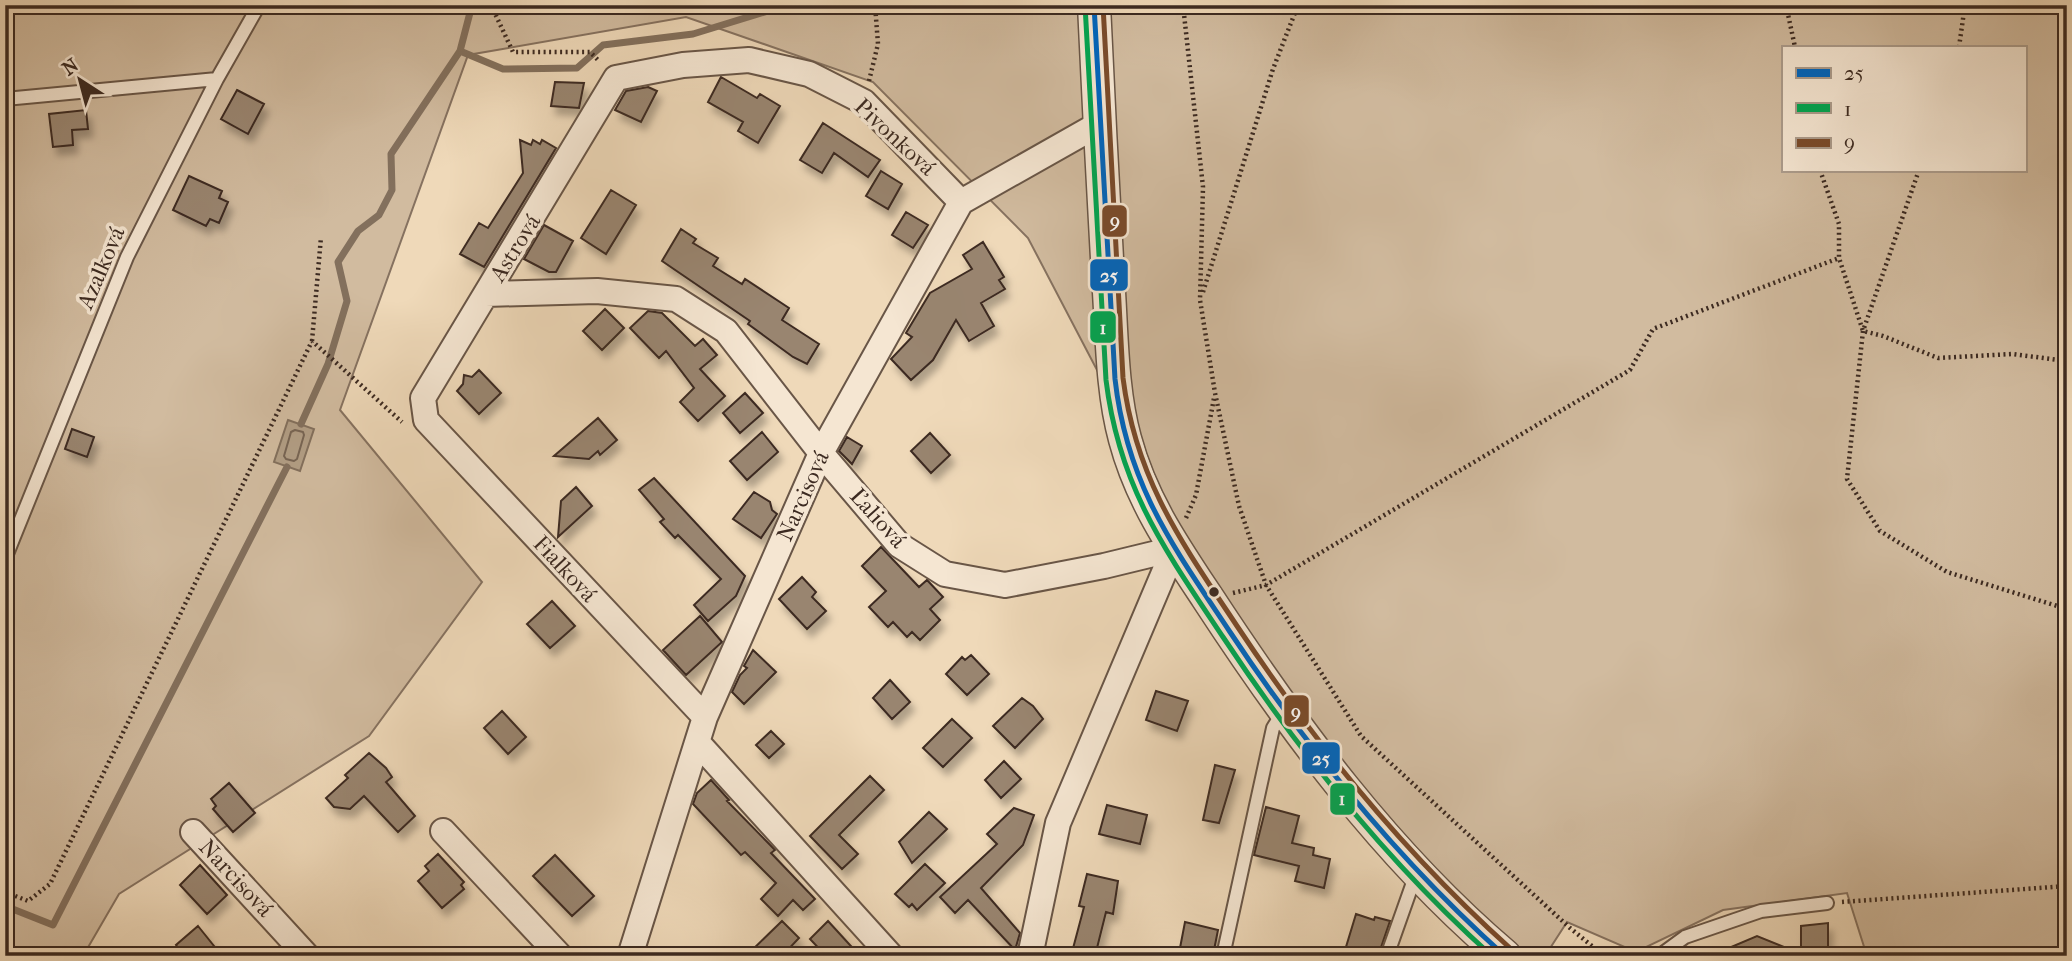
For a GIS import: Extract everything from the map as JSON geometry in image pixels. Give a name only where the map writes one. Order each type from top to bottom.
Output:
[{"type":"street","points":[[1094,5],[1115,375],[1125,438],[1146,501],[1238,646],[1350,798],[1477,932],[1505,956]]},
{"type":"street","name":"Pivonková","points":[[616,78],[682,65],[749,60],[809,74],[863,102],[961,202]]},
{"type":"street","name":"Astrová","points":[[417,424],[423,398],[616,78]]},
{"type":"street","points":[[961,202],[1099,124]]},
{"type":"street","name":"Narcisová","points":[[630,956],[705,718],[821,453],[961,202]]},
{"type":"street","name":"Ľaliová","points":[[486,294],[597,291],[676,299],[726,331],[821,453],[899,545],[945,574],[1005,585],[1174,549]]},
{"type":"street","name":"Fialková","points":[[417,424],[705,718]]},
{"type":"street","points":[[1030,956],[1058,823],[1174,549]]},
{"type":"street","points":[[698,743],[891,956]]},
{"type":"street","points":[[443,831],[559,956]]},
{"type":"street","name":"Narcisová","points":[[193,832],[307,956]]},
{"type":"lane","name":"Azalková","points":[[5,559],[127,257],[216,79],[258,5]]},
{"type":"lane","points":[[5,99],[216,79]]},
{"type":"lane","points":[[1223,956],[1273,728],[1284,710]]},
{"type":"lane","points":[[1387,956],[1418,870]]},
{"type":"lane","points":[[1659,956],[1685,937],[1761,911],[1827,903]]},
{"type":"path","points":[[491,5],[513,52],[590,52],[595,57]]},
{"type":"path","points":[[863,102],[878,44],[875,5]]},
{"type":"path","points":[[1183,5],[1203,187],[1200,300],[1215,393],[1239,506],[1266,585],[1361,736],[1604,956]]},
{"type":"path","points":[[1200,300],[1273,69],[1298,5]]},
{"type":"path","points":[[1786,5],[1795,46]]},
{"type":"path","points":[[1959,46],[1965,5]]},
{"type":"path","points":[[1821,172],[1839,225],[1839,258],[1863,331]]},
{"type":"path","points":[[1918,172],[1863,331],[1847,479],[1880,531],[1947,572],[2067,609]]},
{"type":"path","points":[[5,892],[28,901],[50,884],[312,341],[321,237]]},
{"type":"path","points":[[1236,591],[1266,585],[1630,370],[1653,329],[1839,258]]},
{"type":"path","points":[[1863,331],[1938,358],[2012,354],[2067,361]]},
{"type":"path","points":[[312,341],[417,424]]},
{"type":"path","points":[[1174,549],[1196,495],[1215,393]]},
{"type":"path","points":[[1827,903],[2067,886]]},
{"type":"shaded area","points":[[5,5],[2067,5],[2067,956],[1867,956],[1847,893],[1723,910],[1636,952],[1567,922],[1545,956],[1525,956],[1413,856],[1235,634],[1028,238],[873,82],[686,17],[468,55],[340,410],[482,582],[369,736],[119,894],[83,956],[5,956]]},
{"type":"water","points":[[288,420],[314,429],[300,471],[274,462]]},
{"type":"building","points":[[721,77],[757,98],[760,94],[780,106],[758,143],[738,131],[743,122],[708,102]]},
{"type":"building","points":[[555,82],[584,83],[579,108],[551,106]]},
{"type":"building","points":[[648,87],[657,91],[641,122],[615,110],[626,91]]},
{"type":"building","points":[[237,90],[264,104],[248,134],[221,119]]},
{"type":"building","points":[[86,110],[88,129],[72,130],[73,145],[53,147],[49,114]]},
{"type":"building","points":[[823,123],[880,160],[868,177],[834,153],[822,173],[800,160]]},
{"type":"building","points":[[520,140],[531,145],[533,140],[540,144],[542,140],[556,148],[484,267],[460,254],[479,223],[488,228],[523,173]]},
{"type":"building","points":[[881,171],[902,184],[888,209],[866,196]]},
{"type":"building","points":[[189,176],[222,191],[219,198],[228,202],[219,223],[210,219],[206,226],[173,210]]},
{"type":"building","points":[[611,190],[636,205],[606,254],[581,238]]},
{"type":"building","points":[[906,212],[928,225],[913,248],[892,235]]},
{"type":"building","points":[[544,225],[573,241],[556,272],[549,272],[524,259]]},
{"type":"building","points":[[681,229],[696,239],[693,243],[718,258],[713,266],[742,284],[745,279],[789,308],[782,320],[819,344],[807,364],[793,357],[748,324],[750,321],[662,261]]},
{"type":"building","points":[[983,242],[1004,277],[999,280],[1005,289],[981,303],[994,326],[969,341],[956,320],[933,360],[911,380],[891,359],[912,337],[906,333],[930,293],[972,269],[963,255]]},
{"type":"building","points":[[605,309],[624,328],[602,350],[583,331]]},
{"type":"building","points":[[648,311],[662,313],[695,346],[703,339],[717,355],[700,369],[725,396],[698,421],[680,402],[694,388],[666,351],[659,358],[630,328]]},
{"type":"building","points":[[479,370],[501,393],[479,414],[457,391],[463,384],[464,375],[472,377]]},
{"type":"building","points":[[745,393],[763,413],[740,433],[723,413]]},
{"type":"building","points":[[598,418],[617,440],[600,455],[598,451],[589,459],[554,456]]},
{"type":"building","points":[[72,429],[94,437],[87,457],[65,449]]},
{"type":"building","points":[[762,432],[778,452],[747,480],[730,461]]},
{"type":"building","points":[[930,433],[950,455],[931,473],[911,451]]},
{"type":"building","points":[[847,437],[862,446],[852,464],[839,451]]},
{"type":"building","points":[[654,478],[745,576],[736,596],[708,621],[694,605],[721,579],[678,535],[675,538],[660,522],[664,519],[639,490]]},
{"type":"building","points":[[576,487],[592,506],[558,537],[561,501]]},
{"type":"building","points":[[754,492],[770,502],[772,510],[777,514],[761,538],[733,519]]},
{"type":"building","points":[[881,547],[919,587],[927,580],[943,597],[930,609],[940,620],[920,640],[912,632],[907,637],[893,622],[888,627],[869,607],[886,591],[862,566]]},
{"type":"building","points":[[802,577],[816,592],[812,597],[826,611],[807,629],[779,599]]},
{"type":"building","points":[[552,601],[575,626],[550,648],[527,624]]},
{"type":"building","points":[[700,616],[722,642],[686,675],[663,650]]},
{"type":"building","points":[[753,650],[776,672],[744,704],[732,692],[740,675],[747,668],[744,666]]},
{"type":"building","points":[[971,655],[989,674],[967,695],[946,674],[962,657],[965,660]]},
{"type":"building","points":[[890,680],[910,702],[892,719],[873,698]]},
{"type":"building","points":[[1156,691],[1188,701],[1177,731],[1146,720]]},
{"type":"building","points":[[1022,698],[1033,706],[1043,719],[1015,748],[993,726]]},
{"type":"building","points":[[502,711],[526,737],[508,754],[484,728]]},
{"type":"building","points":[[952,719],[972,738],[943,767],[923,748]]},
{"type":"building","points":[[771,731],[784,744],[769,758],[756,745]]},
{"type":"building","points":[[369,753],[386,768],[392,777],[386,782],[415,816],[398,832],[364,796],[350,809],[334,807],[326,798],[348,778],[345,775]]},
{"type":"building","points":[[1004,761],[1021,779],[1001,798],[985,780]]},
{"type":"building","points":[[1215,765],[1235,770],[1219,823],[1203,820]]},
{"type":"building","points":[[870,776],[884,790],[839,835],[858,854],[842,869],[810,836]]},
{"type":"building","points":[[711,780],[729,800],[727,801],[775,850],[771,853],[815,899],[803,910],[793,900],[778,916],[761,899],[776,883],[745,852],[741,855],[693,804],[697,793]]},
{"type":"building","points":[[229,783],[255,813],[233,832],[213,809],[216,806],[211,799]]},
{"type":"building","points":[[1107,805],[1147,815],[1140,844],[1099,834]]},
{"type":"building","points":[[1266,807],[1299,816],[1292,843],[1314,848],[1313,855],[1330,859],[1324,888],[1295,881],[1299,866],[1254,855]]},
{"type":"building","points":[[1014,808],[1034,815],[1023,845],[981,888],[1020,933],[1015,950],[968,900],[955,913],[940,897],[997,844],[987,834]]},
{"type":"building","points":[[929,812],[947,829],[912,863],[899,842]]},
{"type":"building","points":[[438,854],[464,882],[461,885],[464,889],[442,908],[418,881],[429,871],[425,866]]},
{"type":"building","points":[[555,855],[594,896],[572,916],[533,876]]},
{"type":"building","points":[[925,864],[945,883],[917,910],[912,904],[909,907],[895,894]]},
{"type":"building","points":[[200,865],[227,895],[207,914],[180,885]]},
{"type":"building","points":[[1087,874],[1118,881],[1113,914],[1106,912],[1095,956],[1071,956],[1084,907],[1079,906]]},
{"type":"building","points":[[1356,914],[1374,920],[1375,917],[1390,921],[1378,956],[1370,956],[1346,947]]},
{"type":"building","points":[[782,921],[799,938],[782,956],[746,956]]},
{"type":"building","points":[[828,921],[860,956],[826,956],[810,939]]},
{"type":"building","points":[[1185,922],[1218,930],[1213,955],[1180,948]]},
{"type":"building","points":[[1828,923],[1828,956],[1710,956],[1757,936],[1801,954],[1801,926]]},
{"type":"building","points":[[198,926],[222,956],[184,956],[176,945]]},
{"type":"waterway","points":[[301,424],[328,364],[347,301],[338,262],[358,231],[379,215],[392,190],[391,154],[460,51],[472,5]]},
{"type":"waterway","points":[[460,51],[503,69],[577,68],[603,45],[693,34],[787,5]]},
{"type":"waterway","points":[[5,906],[53,925],[287,467]]},
{"type":"transit line","name":"1","points":[[1085,5],[1106,380],[1112,418],[1133,485],[1182,575],[1252,680],[1314,764],[1416,883],[1492,956]]},
{"type":"transit line","name":"25","points":[[1094,5],[1115,379],[1121,417],[1142,483],[1190,571],[1291,719],[1392,843],[1428,882],[1505,956]]},
{"type":"transit line","name":"9","points":[[1103,5],[1123,378],[1129,415],[1150,479],[1198,567],[1267,670],[1330,755],[1435,875],[1511,949]]}]
